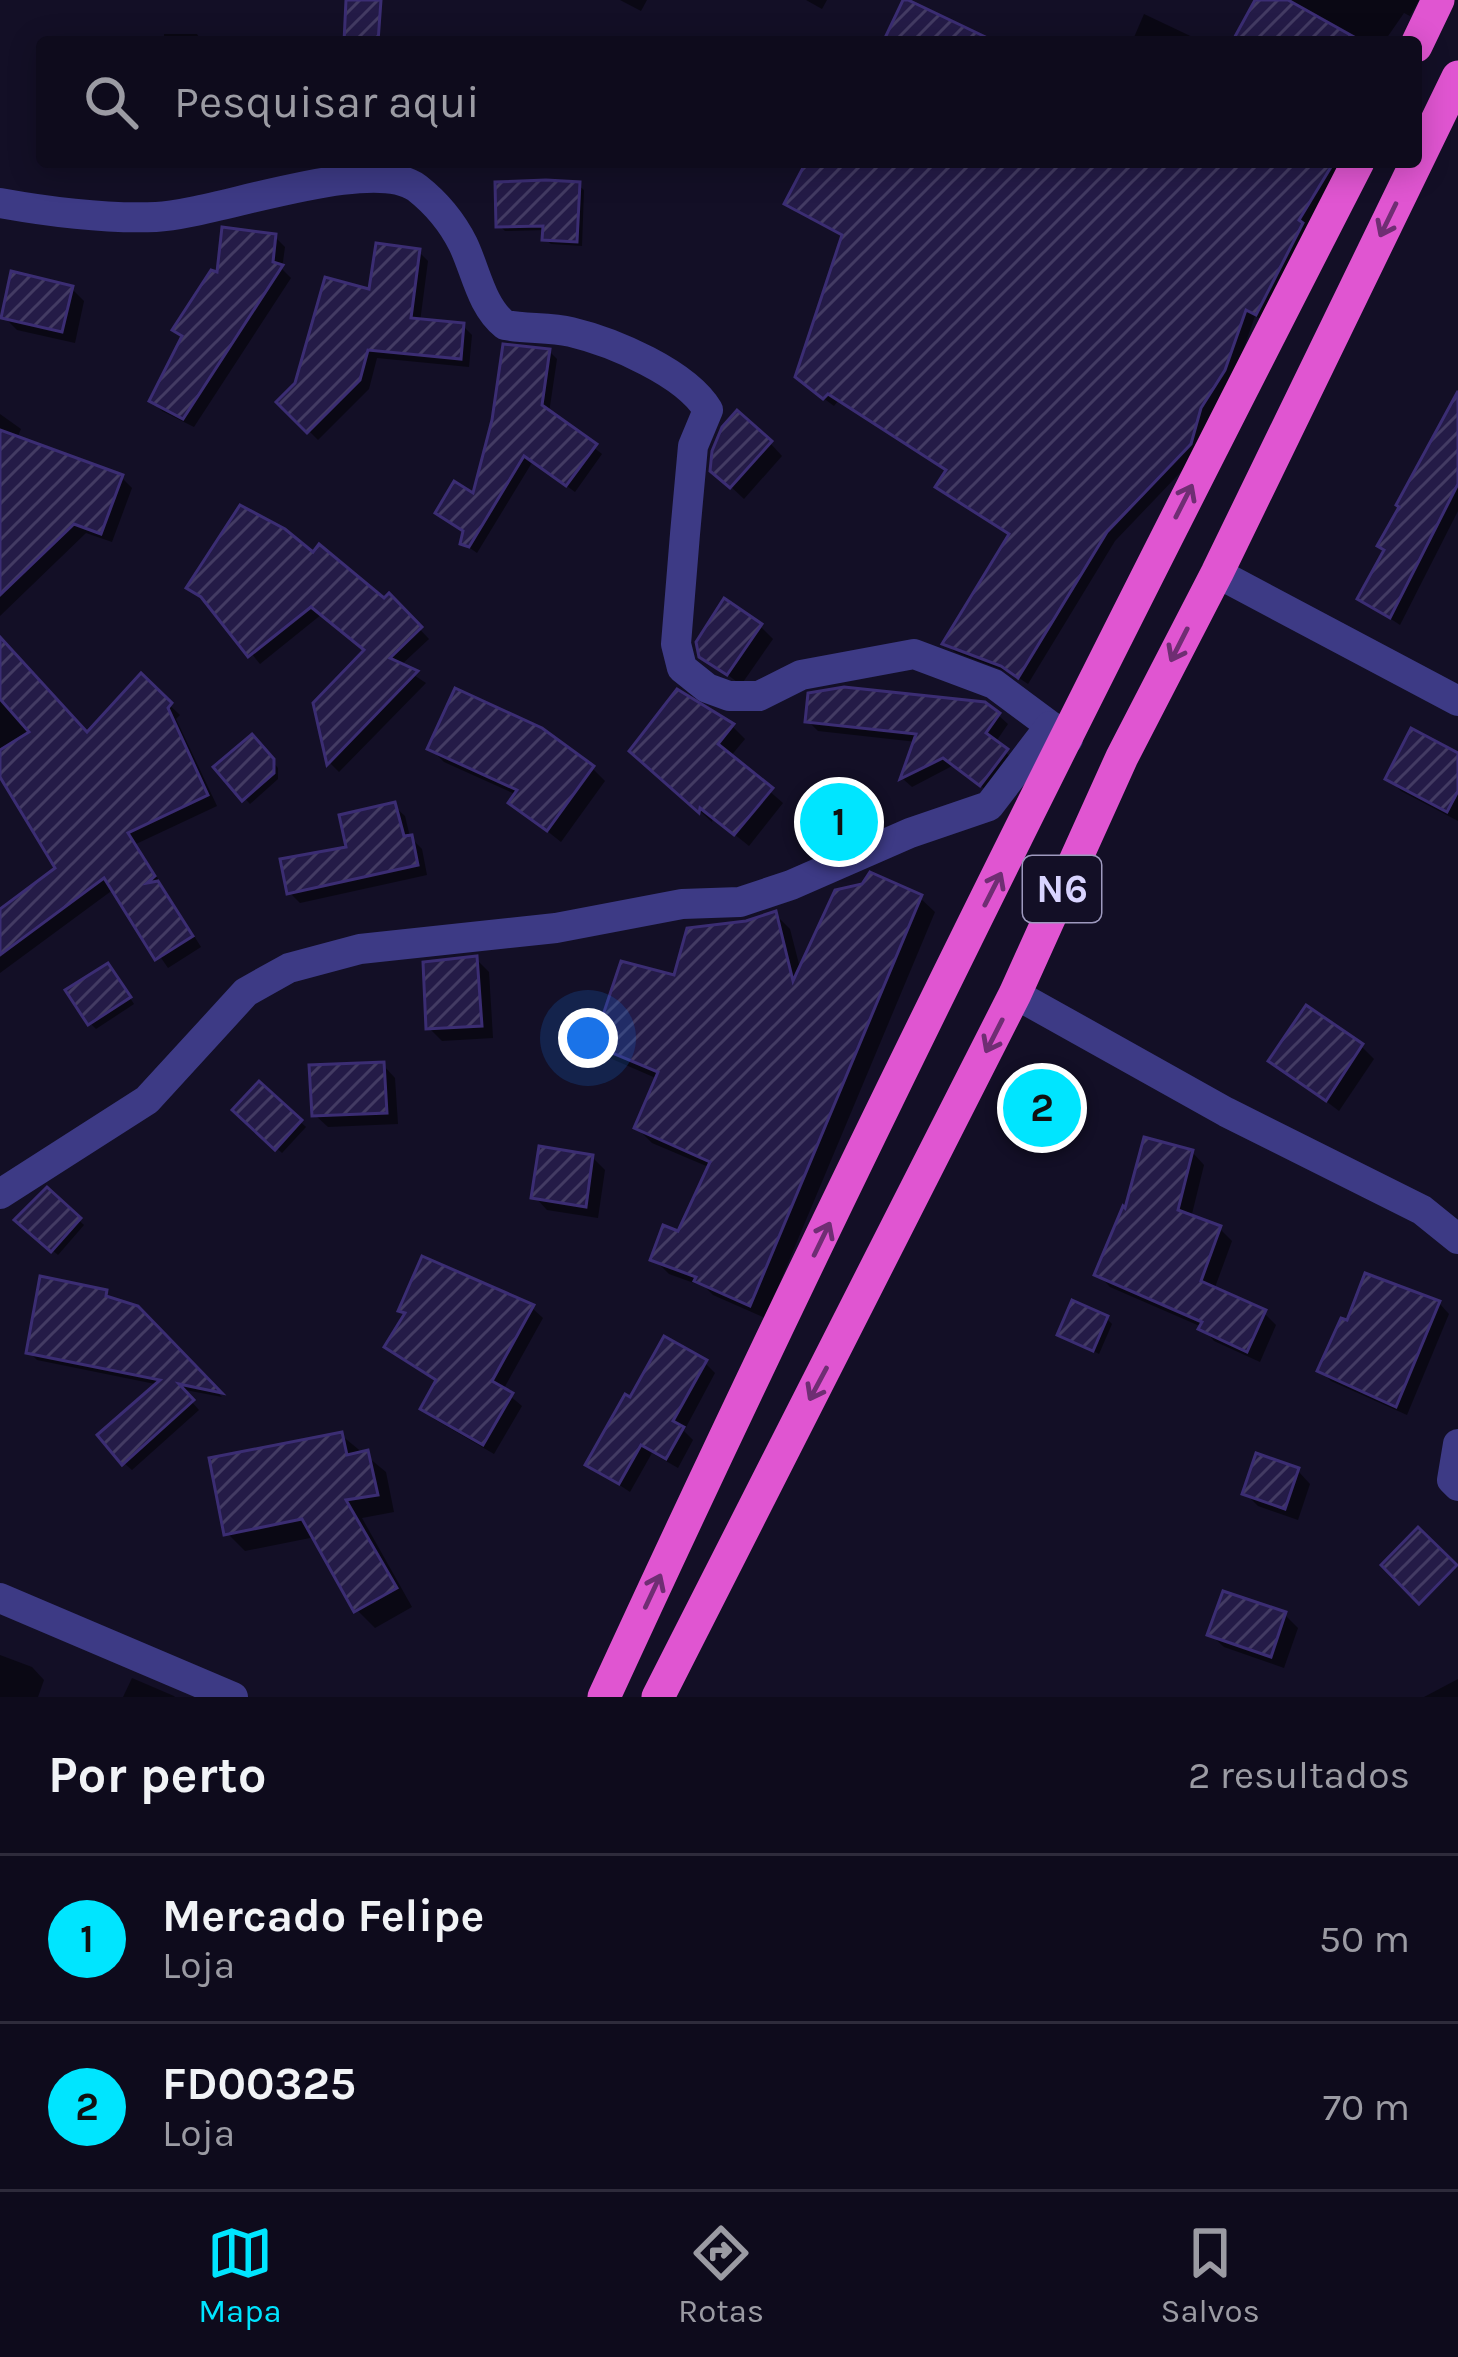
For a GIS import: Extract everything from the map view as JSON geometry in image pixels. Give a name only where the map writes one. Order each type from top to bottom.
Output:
[{"type":"highway","points":[[1421,36],[1438,0]]},
{"type":"highway","name":"N6","points":[[1422,151],[1458,77]]},
{"type":"highway","name":"N6","points":[[604,1697],[1059,733],[1156,556],[1355,168]]},
{"type":"highway","name":"N6","points":[[658,1697],[1015,994],[1121,757],[1414,168]]},
{"type":"street","points":[[0,203],[158,218],[287,189],[387,177],[412,184],[443,212],[463,243],[489,307],[505,325],[572,332],[674,373],[698,393],[708,410],[694,446],[685,534],[676,644],[682,668],[707,688],[729,696],[759,696],[801,675],[914,654],[994,684],[1059,733],[989,806],[740,902],[682,904],[556,928],[361,949],[289,968],[246,992],[147,1100],[0,1194]]},
{"type":"street","points":[[1216,573],[1458,701]]},
{"type":"street","points":[[1015,994],[1226,1112],[1422,1210],[1458,1239]]},
{"type":"street","points":[[1458,1444],[1452,1480],[1458,1486]]},
{"type":"street","points":[[0,1598],[233,1697]]},
{"type":"building","points":[[346,0],[381,0],[378,36],[344,36]]},
{"type":"building","points":[[903,0],[908,0],[983,36],[886,36]]},
{"type":"building","points":[[1255,0],[1288,0],[1352,36],[1235,36]]},
{"type":"building","points":[[803,168],[1330,168],[1299,220],[1303,223],[1256,315],[1246,310],[1225,370],[1201,408],[1191,444],[1107,532],[1018,678],[1001,666],[942,644],[1009,534],[935,487],[946,470],[828,394],[823,399],[795,377],[842,235],[784,204]]},
{"type":"building","points":[[495,182],[580,182],[577,242],[542,240],[543,226],[496,227]]},
{"type":"building","points":[[222,227],[276,234],[273,262],[283,265],[183,419],[149,401],[182,336],[172,330],[211,270],[217,272]]},
{"type":"building","points":[[376,243],[420,249],[411,318],[464,323],[461,359],[368,350],[360,380],[307,433],[276,402],[295,383],[325,277],[369,289]]},
{"type":"building","points":[[11,271],[73,286],[62,332],[1,318]]},
{"type":"building","points":[[503,344],[550,349],[542,405],[597,444],[566,486],[524,456],[469,547],[460,544],[463,531],[435,513],[454,481],[473,493],[492,420]]},
{"type":"building","points":[[1458,391],[1458,484],[1390,618],[1357,599],[1384,550],[1377,546],[1396,505]]},
{"type":"building","points":[[737,410],[772,441],[730,488],[710,471],[722,427]]},
{"type":"building","points":[[0,430],[123,475],[101,534],[74,524],[0,595]]},
{"type":"building","points":[[240,505],[285,529],[313,552],[319,544],[384,598],[389,593],[422,627],[390,658],[418,671],[327,765],[313,703],[364,650],[311,607],[248,657],[201,597],[186,588]]},
{"type":"building","points":[[724,598],[762,624],[727,675],[699,657],[696,642]]},
{"type":"building","points":[[0,637],[87,732],[141,673],[172,703],[168,708],[208,795],[128,833],[155,876],[147,883],[158,881],[193,936],[155,960],[104,878],[0,955],[0,909],[55,868],[0,777],[0,750],[29,732],[0,699]]},
{"type":"building","points":[[844,687],[985,702],[1000,713],[986,733],[1008,749],[980,786],[943,758],[900,779],[916,734],[805,722],[808,693]]},
{"type":"building","points":[[455,688],[542,728],[594,766],[547,831],[508,803],[517,790],[427,749]]},
{"type":"building","points":[[677,689],[734,724],[718,744],[773,788],[734,835],[700,808],[699,813],[629,751]]},
{"type":"building","points":[[1411,728],[1458,753],[1458,791],[1447,812],[1385,779]]},
{"type":"building","points":[[252,734],[274,759],[274,773],[242,801],[213,767]]},
{"type":"building","points":[[395,802],[404,836],[412,835],[418,865],[287,894],[280,859],[346,847],[339,815]]},
{"type":"building","points":[[870,872],[922,895],[750,1306],[694,1281],[696,1277],[650,1260],[663,1225],[678,1231],[710,1162],[634,1128],[658,1072],[593,1045],[621,961],[674,975],[687,928],[746,921],[776,911],[793,981],[835,890],[862,884]]},
{"type":"building","points":[[477,956],[482,1026],[426,1029],[423,962]]},
{"type":"building","points":[[108,963],[131,997],[88,1025],[65,990]]},
{"type":"building","points":[[1306,1005],[1363,1044],[1326,1101],[1268,1061]]},
{"type":"building","points":[[384,1062],[387,1113],[312,1116],[309,1065]]},
{"type":"building","points":[[259,1081],[302,1120],[275,1150],[232,1110]]},
{"type":"building","points":[[1144,1137],[1193,1150],[1178,1210],[1221,1226],[1201,1281],[1266,1310],[1247,1352],[1198,1329],[1202,1322],[1094,1275],[1125,1208]]},
{"type":"building","points":[[539,1146],[593,1155],[586,1207],[531,1198]]},
{"type":"building","points":[[47,1187],[81,1218],[51,1252],[14,1220]]},
{"type":"building","points":[[422,1256],[534,1305],[492,1381],[513,1393],[483,1445],[420,1409],[436,1380],[384,1347],[405,1313],[398,1311]]},
{"type":"building","points":[[1365,1273],[1440,1301],[1396,1407],[1317,1371],[1341,1318],[1347,1320]]},
{"type":"building","points":[[40,1276],[107,1290],[106,1296],[138,1306],[222,1393],[179,1384],[194,1400],[122,1465],[97,1435],[160,1380],[26,1353]]},
{"type":"building","points":[[1072,1300],[1108,1316],[1093,1351],[1057,1335]]},
{"type":"building","points":[[664,1336],[707,1360],[673,1421],[684,1427],[666,1459],[641,1445],[619,1484],[585,1465]]},
{"type":"building","points":[[342,1432],[347,1455],[368,1450],[378,1495],[346,1500],[397,1588],[354,1612],[302,1519],[224,1535],[209,1458]]},
{"type":"building","points":[[1256,1453],[1299,1468],[1285,1509],[1242,1494]]},
{"type":"building","points":[[1418,1527],[1457,1565],[1419,1604],[1381,1565]]},
{"type":"building","points":[[1223,1591],[1286,1612],[1271,1657],[1207,1635]]},
{"type":"place","name":"Mercado Felipe","points":[[839,822]]},
{"type":"place","name":"FD00325","points":[[1042,1108]]}]
